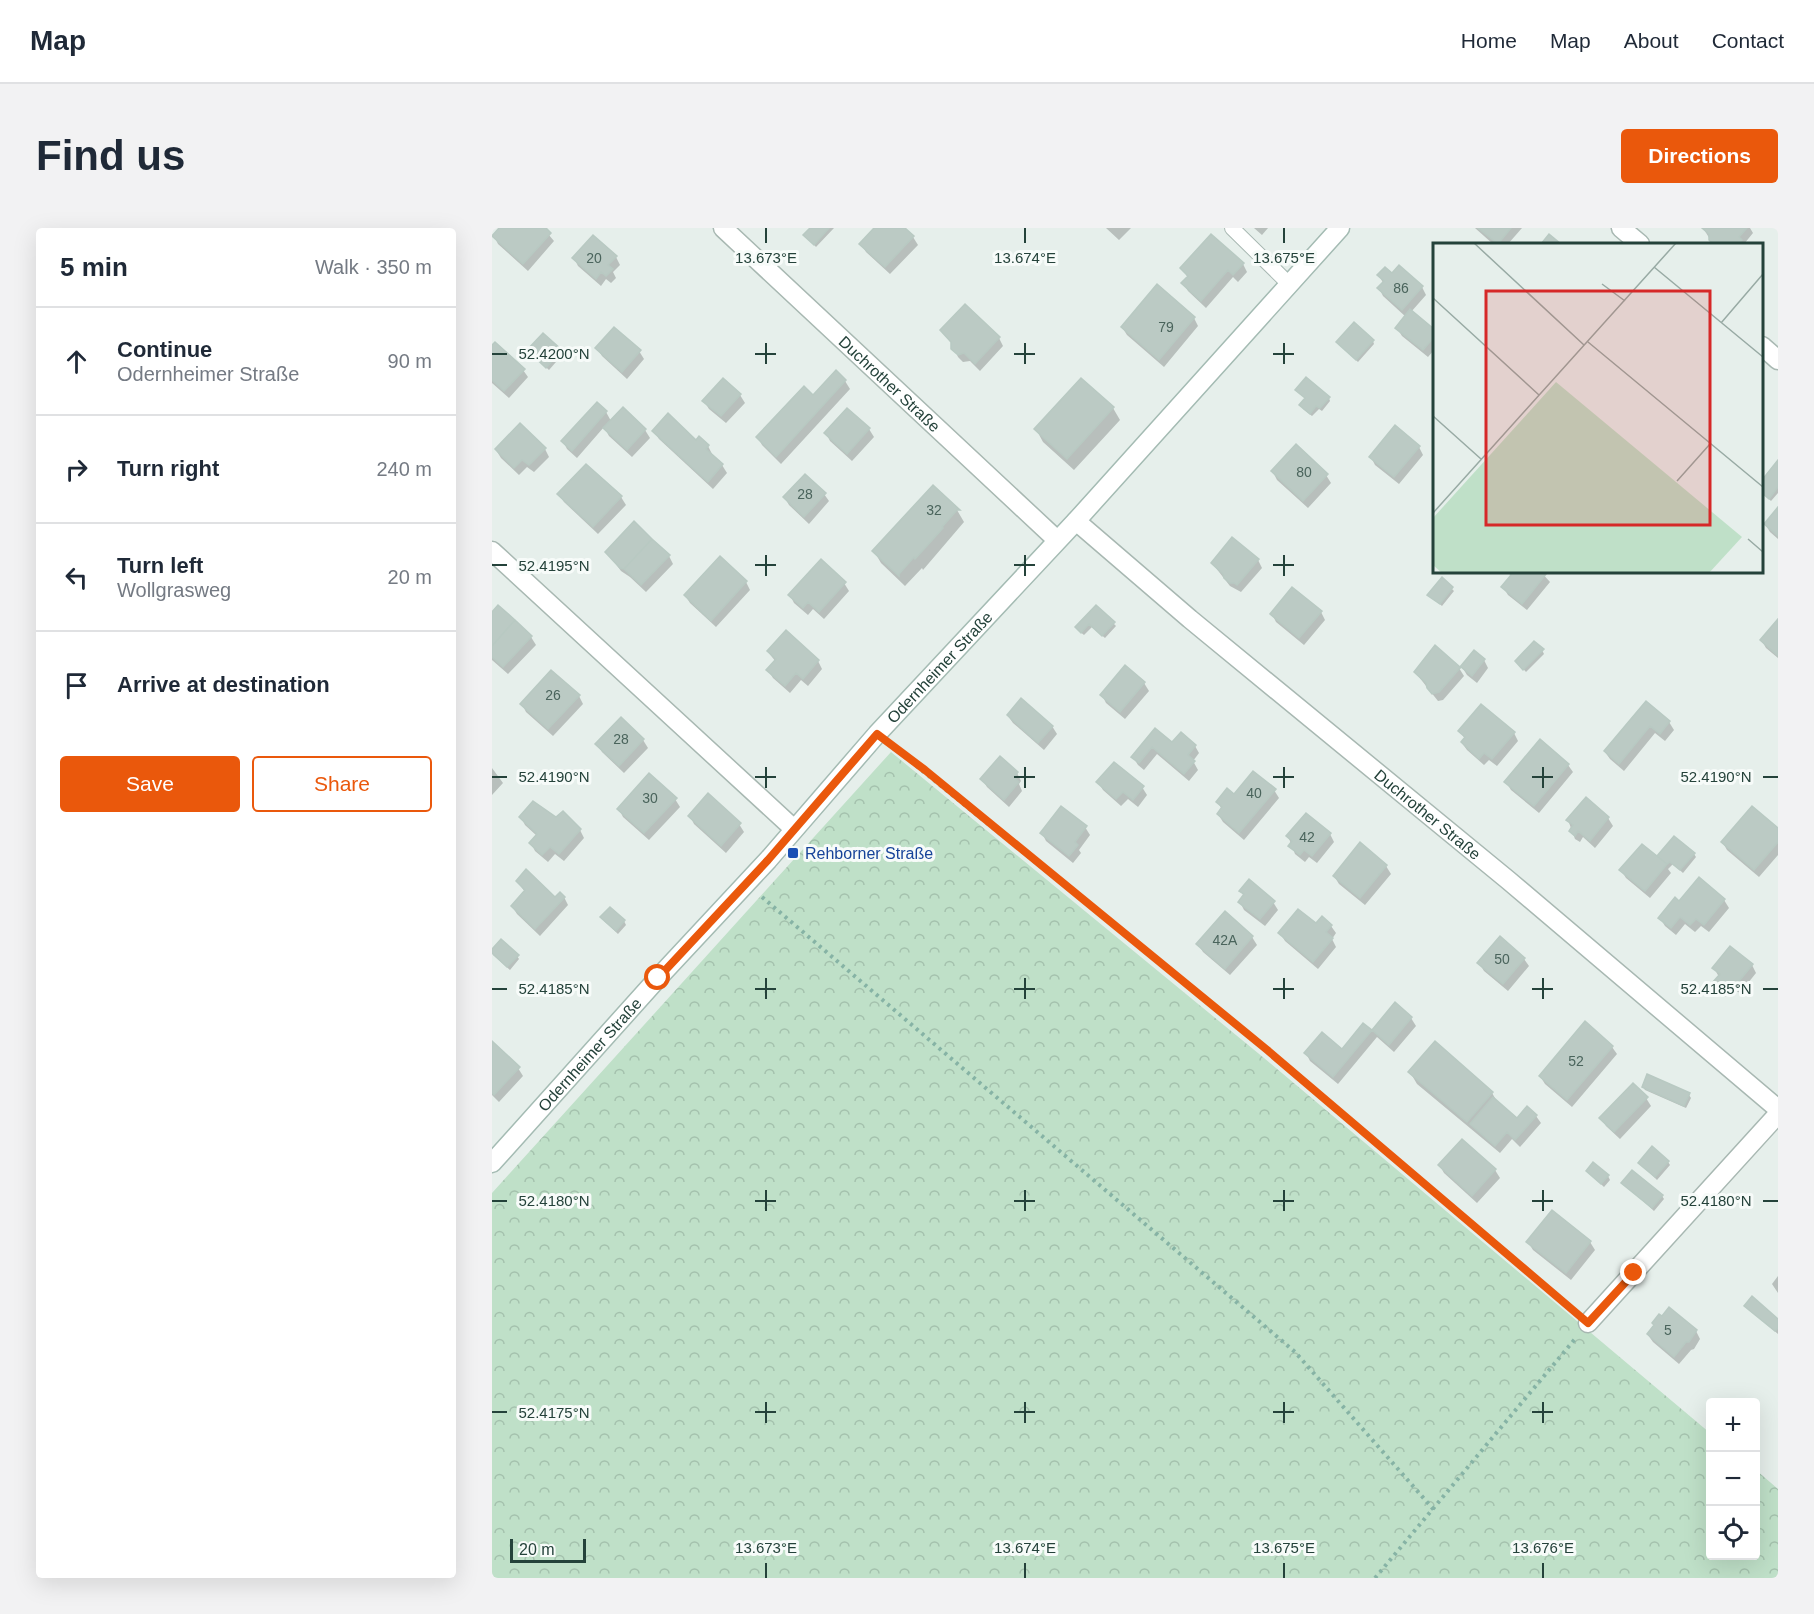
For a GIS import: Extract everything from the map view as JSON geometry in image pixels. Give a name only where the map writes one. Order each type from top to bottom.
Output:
[{"type":"street","name":"Duchrother Straße","points":[[723,228],[1057,540]]},
{"type":"street","name":"Odernheimer Straße","points":[[492,1163],[877,734],[1076,521],[1340,228]]},
{"type":"street","points":[[1621,228],[1639,243]]},
{"type":"street","points":[[1763,348],[1778,360]]},
{"type":"street","name":"Duchrother Straße","points":[[1076,521],[1190,619],[1508,880],[1778,1109]]},
{"type":"street","points":[[492,551],[794,829]]},
{"type":"street","points":[[1588,1323],[1778,1114]]},
{"type":"lane","points":[[1232,228],[1288,284]]},
{"type":"path","points":[[877,734],[925,770],[1266,1049],[1588,1323],[1375,1578]]},
{"type":"path","points":[[758,894],[1295,1352],[1434,1510]]},
{"type":"green space","points":[[891,752],[1264,1058],[1706,1430],[1706,1560],[1760,1560],[1760,1473],[1778,1489],[1778,1578],[492,1578],[492,1193]]},
{"type":"building","points":[[499,228],[546,228],[551,233],[523,264],[492,236]]},
{"type":"building","points":[[810,228],[829,228],[814,245],[803,235]]},
{"type":"building","points":[[874,228],[905,228],[914,236],[885,267],[859,244]]},
{"type":"building","points":[[1478,228],[1511,228],[1497,243]]},
{"type":"building","points":[[1702,228],[1747,228],[1739,237],[1742,240],[1739,243],[1712,243],[1709,240],[1709,234]]},
{"type":"building","points":[[1211,234],[1244,263],[1233,275],[1228,270],[1201,301],[1181,283],[1188,276],[1180,268]]},
{"type":"building","points":[[1549,234],[1560,243],[1542,243]]},
{"type":"building","points":[[593,235],[617,256],[608,265],[613,269],[606,276],[601,272],[596,279],[572,258]]},
{"type":"building","points":[[1399,265],[1423,286],[1402,310],[1377,288],[1384,281],[1377,275],[1385,267],[1392,273]]},
{"type":"building","points":[[1157,284],[1195,317],[1159,360],[1121,327]]},
{"type":"building","points":[[965,304],[1000,337],[975,364],[964,353],[958,355],[951,349],[951,342],[940,330]]},
{"type":"building","points":[[1410,309],[1433,328],[1433,338],[1423,350],[1395,328]]},
{"type":"building","points":[[1354,322],[1374,340],[1356,360],[1336,342]]},
{"type":"building","points":[[614,327],[641,350],[622,372],[595,348]]},
{"type":"building","points":[[543,333],[562,350],[546,368],[527,350]]},
{"type":"building","points":[[495,342],[525,369],[504,391],[492,380],[492,345]]},
{"type":"building","points":[[836,370],[846,380],[776,457],[756,437],[804,386],[813,395]]},
{"type":"building","points":[[1306,377],[1330,397],[1320,408],[1316,406],[1310,414],[1299,405],[1305,398],[1295,390]]},
{"type":"building","points":[[723,378],[741,394],[721,416],[702,401]]},
{"type":"building","points":[[1081,378],[1114,407],[1067,459],[1034,429]]},
{"type":"building","points":[[597,402],[607,411],[572,451],[561,441]]},
{"type":"building","points":[[623,407],[646,429],[627,450],[603,428]]},
{"type":"building","points":[[847,408],[870,428],[847,454],[824,433]]},
{"type":"building","points":[[668,413],[696,440],[699,436],[709,445],[706,449],[723,464],[708,482],[652,431]]},
{"type":"building","points":[[520,423],[546,448],[529,465],[522,460],[514,468],[495,449]]},
{"type":"building","points":[[1395,425],[1420,446],[1394,477],[1369,457]]},
{"type":"building","points":[[1296,444],[1328,474],[1303,501],[1271,471]]},
{"type":"building","points":[[1778,460],[1778,487],[1769,499],[1763,494],[1763,479]]},
{"type":"building","points":[[586,464],[622,496],[593,527],[557,494]]},
{"type":"building","points":[[805,474],[826,493],[804,517],[783,497]]},
{"type":"building","points":[[933,485],[960,510],[957,510],[899,576],[872,551]]},
{"type":"building","points":[[1778,507],[1778,536],[1764,524]]},
{"type":"building","points":[[634,521],[652,539],[624,569],[620,568],[605,552]]},
{"type":"building","points":[[1232,537],[1259,559],[1237,585],[1224,578],[1223,574],[1211,563]]},
{"type":"building","points":[[652,539],[670,555],[641,585],[624,569]]},
{"type":"building","points":[[720,556],[747,581],[711,621],[684,595]]},
{"type":"building","points":[[821,559],[846,582],[819,612],[808,602],[803,608],[788,595]]},
{"type":"building","points":[[1510,573],[1546,574],[1522,604],[1501,587],[1511,575]]},
{"type":"building","points":[[1442,577],[1453,587],[1440,604],[1427,595]]},
{"type":"building","points":[[1292,587],[1322,611],[1299,638],[1270,614]]},
{"type":"building","points":[[498,605],[515,620],[492,646],[492,612]]},
{"type":"building","points":[[1096,605],[1115,622],[1102,636],[1089,624],[1081,633],[1075,627]]},
{"type":"building","points":[[1778,619],[1778,656],[1760,640]]},
{"type":"building","points":[[515,620],[532,636],[503,667],[492,657],[492,646]]},
{"type":"building","points":[[786,630],[819,660],[803,679],[796,673],[785,686],[766,670],[776,659],[767,651]]},
{"type":"building","points":[[1534,641],[1544,649],[1523,670],[1515,661]]},
{"type":"building","points":[[1435,645],[1460,667],[1474,650],[1485,659],[1472,676],[1461,667],[1439,692],[1432,694],[1426,683],[1414,672]]},
{"type":"building","points":[[1125,665],[1145,682],[1120,712],[1100,695]]},
{"type":"building","points":[[551,670],[580,695],[548,729],[520,704]]},
{"type":"building","points":[[1021,698],[1053,726],[1038,743],[1007,715]]},
{"type":"building","points":[[1646,701],[1670,721],[1660,734],[1650,726],[1619,764],[1604,751]]},
{"type":"building","points":[[1481,704],[1515,732],[1492,759],[1484,753],[1479,759],[1461,742],[1465,737],[1458,731]]},
{"type":"building","points":[[621,717],[644,739],[619,766],[595,744]]},
{"type":"building","points":[[1155,728],[1172,742],[1181,732],[1196,745],[1188,755],[1195,761],[1184,774],[1152,747],[1139,763],[1131,757]]},
{"type":"building","points":[[1540,739],[1569,764],[1534,806],[1504,782]]},
{"type":"building","points":[[1000,756],[1018,772],[1014,777],[1019,782],[1004,800],[980,779]]},
{"type":"building","points":[[1114,762],[1144,786],[1133,800],[1123,792],[1116,799],[1096,782]]},
{"type":"building","points":[[1253,771],[1276,789],[1239,833],[1217,814],[1222,807],[1216,802],[1227,788],[1234,794]]},
{"type":"building","points":[[649,773],[677,798],[644,833],[617,809]]},
{"type":"building","points":[[708,793],[741,823],[721,846],[688,816]]},
{"type":"building","points":[[1586,797],[1609,817],[1590,841],[1578,831],[1575,836],[1569,831],[1573,825],[1566,820]]},
{"type":"building","points":[[533,801],[556,817],[563,811],[581,829],[559,854],[550,847],[542,855],[529,843],[537,834],[519,817]]},
{"type":"building","points":[[1061,806],[1087,826],[1075,842],[1078,845],[1069,856],[1040,833]]},
{"type":"building","points":[[1752,806],[1778,828],[1778,842],[1754,870],[1721,842]]},
{"type":"building","points":[[1306,813],[1331,833],[1312,856],[1304,850],[1300,855],[1288,846],[1292,841],[1286,836]]},
{"type":"building","points":[[1674,836],[1695,853],[1680,870],[1657,856]]},
{"type":"building","points":[[1360,842],[1387,865],[1360,898],[1333,876]]},
{"type":"building","points":[[1642,844],[1667,864],[1645,891],[1619,870]]},
{"type":"building","points":[[526,869],[555,897],[560,892],[565,897],[535,929],[511,906],[525,890],[516,881]]},
{"type":"building","points":[[1699,877],[1725,899],[1704,925],[1696,919],[1690,925],[1680,917],[1671,928],[1658,918],[1675,897],[1679,901]]},
{"type":"building","points":[[1249,879],[1275,901],[1260,919],[1238,902],[1244,894],[1239,891]]},
{"type":"building","points":[[610,907],[625,920],[616,931],[600,917]]},
{"type":"building","points":[[1298,909],[1316,923],[1322,916],[1332,925],[1326,932],[1333,938],[1313,962],[1278,933]]},
{"type":"building","points":[[1225,911],[1253,936],[1225,969],[1196,944]]},
{"type":"building","points":[[1500,936],[1525,958],[1503,984],[1477,963]]},
{"type":"building","points":[[501,939],[519,955],[507,967],[492,953],[492,949]]},
{"type":"building","points":[[1730,946],[1753,964],[1735,986],[1728,982],[1720,991],[1712,983],[1720,974],[1712,968]]},
{"type":"building","points":[[1395,1002],[1412,1017],[1389,1045],[1372,1030]]},
{"type":"building","points":[[1585,1021],[1613,1046],[1567,1100],[1539,1076]]},
{"type":"building","points":[[1363,1023],[1372,1030],[1333,1077],[1304,1053],[1322,1032],[1342,1049]]},
{"type":"building","points":[[492,1041],[520,1067],[494,1095],[492,1093]]},
{"type":"building","points":[[1435,1041],[1493,1092],[1467,1122],[1408,1072]]},
{"type":"building","points":[[1647,1074],[1690,1093],[1684,1106],[1642,1087]]},
{"type":"building","points":[[1633,1083],[1648,1097],[1614,1132],[1599,1118]]},
{"type":"building","points":[[1493,1097],[1517,1118],[1527,1106],[1537,1115],[1515,1140],[1507,1132],[1495,1146],[1470,1124]]},
{"type":"building","points":[[1462,1139],[1496,1169],[1472,1196],[1438,1165]]},
{"type":"building","points":[[1652,1146],[1669,1161],[1655,1177],[1638,1163]]},
{"type":"building","points":[[1593,1162],[1609,1175],[1601,1184],[1586,1171]]},
{"type":"building","points":[[1632,1170],[1663,1195],[1652,1208],[1621,1183]]},
{"type":"building","points":[[1552,1210],[1591,1241],[1566,1273],[1526,1242]]},
{"type":"building","points":[[1752,1296],[1778,1319],[1778,1328],[1775,1331],[1744,1306]]},
{"type":"building","points":[[1669,1307],[1697,1330],[1674,1357],[1647,1334],[1659,1314],[1662,1316]]},
{"type":"place","name":"Rehborner Straße","points":[[793,853]]},
{"type":"route","points":[[658,978],[768,860],[877,734],[925,770],[1266,1049],[1588,1323],[1634,1273]]}]
